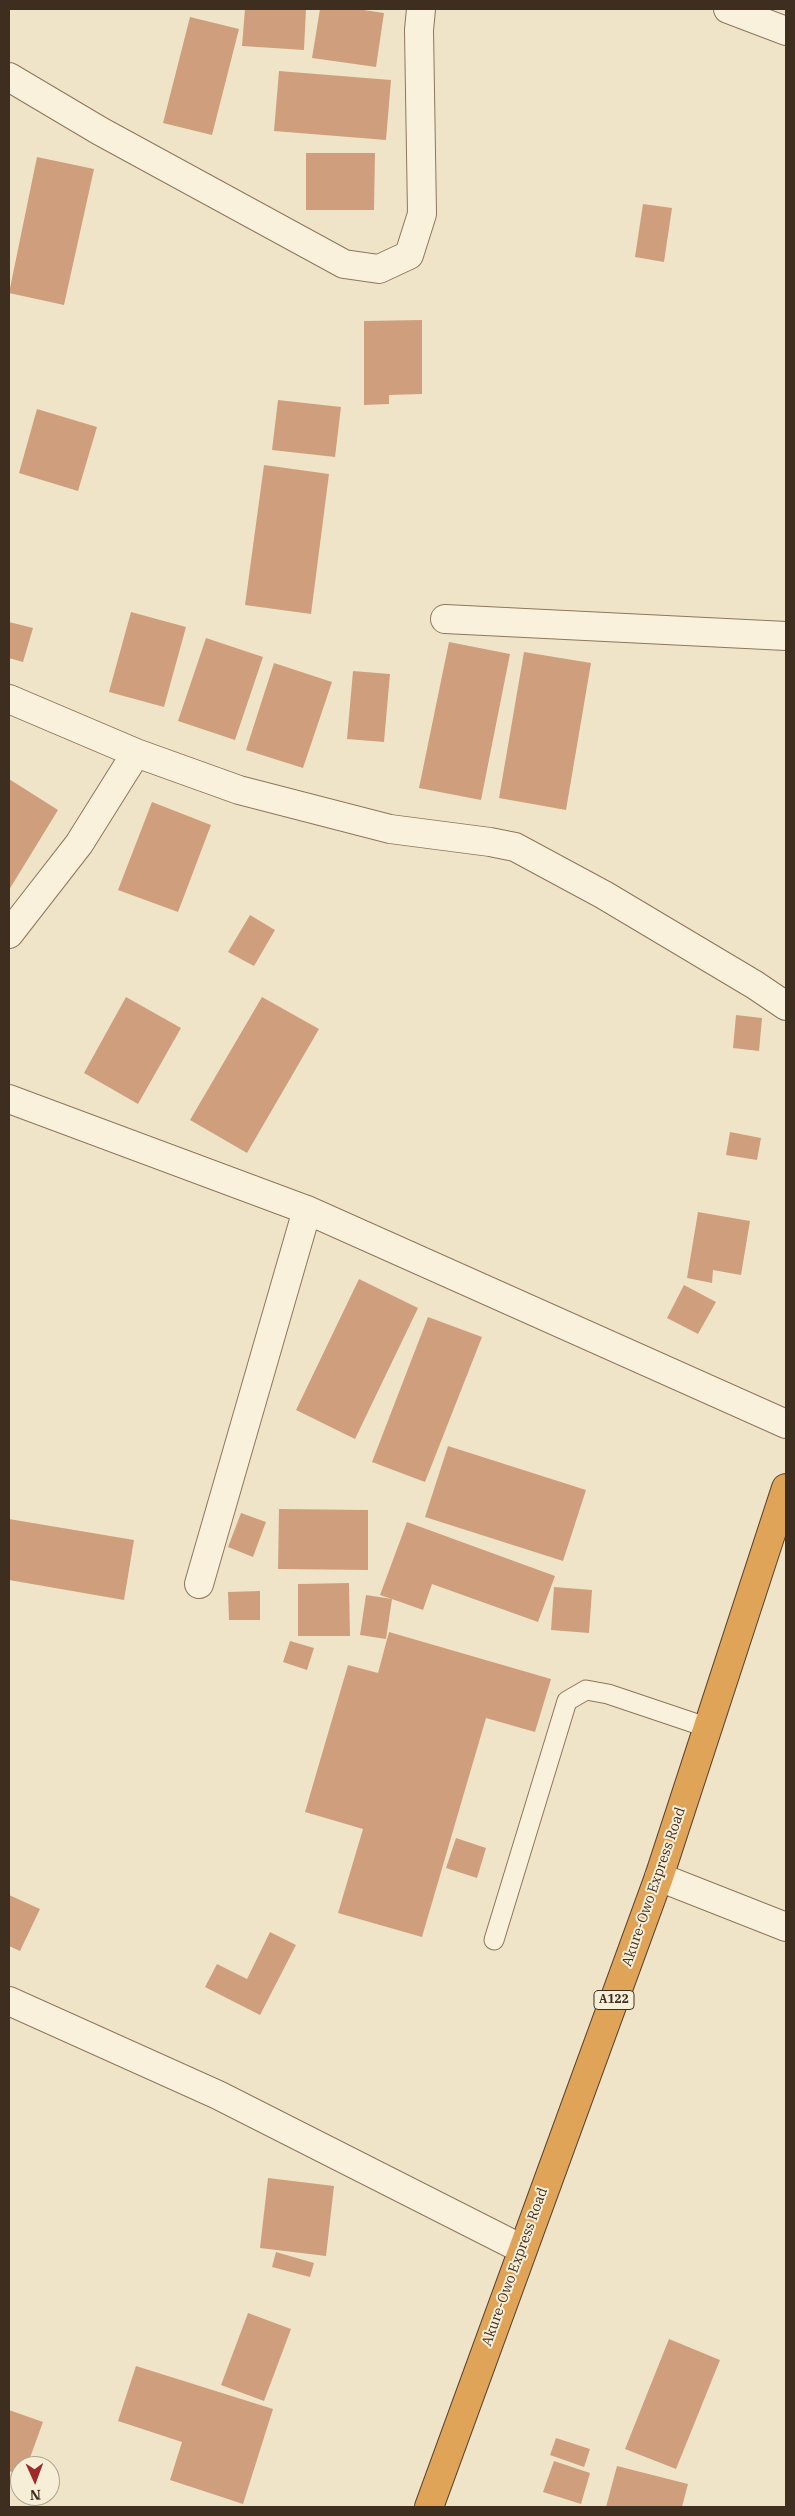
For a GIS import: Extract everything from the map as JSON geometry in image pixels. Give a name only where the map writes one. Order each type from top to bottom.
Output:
[{"type":"highway","name":"Akure-Owo Express Road","points":[[429,2507],[659,1877],[786,1488]]},
{"type":"street","points":[[9,77],[100,131],[344,264],[379,269],[409,255],[422,214],[419,30],[421,9]]},
{"type":"street","points":[[728,9],[786,31]]},
{"type":"street","points":[[445,619],[786,636]]},
{"type":"street","points":[[9,699],[136,753],[239,790],[390,829],[515,847],[604,895],[755,985],[786,1006]]},
{"type":"street","points":[[9,934],[79,844],[136,753]]},
{"type":"street","points":[[12,1104],[307,1210],[786,1424]]},
{"type":"street","points":[[199,1584],[307,1210]]},
{"type":"street","points":[[659,1877],[786,1927]]},
{"type":"street","points":[[9,2001],[218,2095],[522,2249]]},
{"type":"lane","points":[[494,1940],[567,1701],[586,1690],[608,1694],[709,1728]]},
{"type":"building","points":[[245,9],[306,9],[304,50],[242,46]]},
{"type":"building","points":[[320,9],[357,9],[384,13],[376,67],[312,58]]},
{"type":"building","points":[[190,17],[239,29],[212,135],[163,123]]},
{"type":"building","points":[[279,71],[391,80],[386,140],[274,131]]},
{"type":"building","points":[[306,153],[375,153],[374,210],[306,210]]},
{"type":"building","points":[[37,157],[94,169],[64,305],[9,293]]},
{"type":"building","points":[[643,204],[672,208],[664,262],[635,257]]},
{"type":"building","points":[[422,320],[422,394],[389,395],[389,404],[364,405],[364,321]]},
{"type":"building","points":[[278,400],[341,407],[335,457],[272,450]]},
{"type":"building","points":[[37,409],[97,427],[78,491],[19,473]]},
{"type":"building","points":[[264,465],[329,474],[311,614],[245,605]]},
{"type":"building","points":[[131,612],[186,627],[164,707],[109,692]]},
{"type":"building","points":[[9,622],[33,628],[23,662],[9,658]]},
{"type":"building","points":[[206,638],[263,657],[235,740],[178,721]]},
{"type":"building","points":[[449,642],[510,654],[481,800],[419,788]]},
{"type":"building","points":[[524,652],[591,663],[566,810],[499,798]]},
{"type":"building","points":[[274,663],[332,682],[303,768],[246,750]]},
{"type":"building","points":[[353,671],[390,674],[384,742],[347,739]]},
{"type":"building","points":[[9,779],[58,810],[9,890]]},
{"type":"building","points":[[152,802],[211,825],[178,912],[118,890]]},
{"type":"building","points":[[250,915],[275,930],[254,966],[228,952]]},
{"type":"building","points":[[126,997],[181,1028],[138,1104],[84,1073]]},
{"type":"building","points":[[262,997],[319,1029],[247,1153],[190,1120]]},
{"type":"building","points":[[736,1015],[762,1018],[759,1051],[733,1048]]},
{"type":"building","points":[[730,1132],[761,1138],[757,1160],[726,1155]]},
{"type":"building","points":[[698,1212],[750,1221],[741,1275],[713,1270],[712,1283],[687,1278]]},
{"type":"building","points":[[359,1279],[418,1308],[355,1439],[296,1410]]},
{"type":"building","points":[[684,1285],[716,1302],[698,1334],[667,1318]]},
{"type":"building","points":[[428,1317],[482,1337],[425,1482],[372,1462]]},
{"type":"building","points":[[448,1446],[586,1490],[563,1561],[425,1517]]},
{"type":"building","points":[[279,1509],[368,1510],[368,1570],[278,1569]]},
{"type":"building","points":[[241,1513],[266,1522],[253,1557],[228,1547]]},
{"type":"building","points":[[9,1519],[134,1540],[124,1600],[9,1580]]},
{"type":"building","points":[[407,1522],[555,1576],[538,1622],[432,1584],[423,1610],[380,1595]]},
{"type":"building","points":[[349,1583],[350,1636],[298,1636],[298,1584]]},
{"type":"building","points":[[554,1587],[592,1590],[589,1633],[551,1630]]},
{"type":"building","points":[[260,1591],[260,1620],[229,1620],[228,1592]]},
{"type":"building","points":[[366,1595],[392,1599],[386,1639],[360,1635]]},
{"type":"building","points":[[389,1632],[551,1679],[535,1732],[486,1718],[422,1937],[338,1913],[363,1829],[305,1812],[348,1665],[378,1673]]},
{"type":"building","points":[[290,1641],[314,1648],[307,1670],[283,1662]]},
{"type":"building","points":[[456,1838],[486,1848],[477,1878],[446,1868]]},
{"type":"building","points":[[9,1895],[40,1909],[20,1951],[9,1946]]},
{"type":"building","points":[[270,1932],[296,1945],[260,2015],[205,1987],[217,1964],[247,1979]]},
{"type":"building","points":[[268,2178],[334,2186],[326,2256],[260,2248]]},
{"type":"building","points":[[276,2252],[314,2263],[310,2277],[272,2267]]},
{"type":"building","points":[[248,2313],[291,2329],[264,2401],[221,2385]]},
{"type":"building","points":[[669,2339],[720,2360],[676,2469],[625,2449]]},
{"type":"building","points":[[136,2366],[273,2409],[243,2504],[170,2480],[182,2442],[118,2421]]},
{"type":"building","points":[[9,2410],[43,2422],[31,2456],[10,2456],[9,2471]]},
{"type":"building","points":[[556,2438],[590,2449],[584,2467],[550,2455]]},
{"type":"building","points":[[554,2461],[590,2473],[581,2504],[543,2492]]},
{"type":"building","points":[[617,2466],[688,2484],[682,2507],[606,2507]]}]
